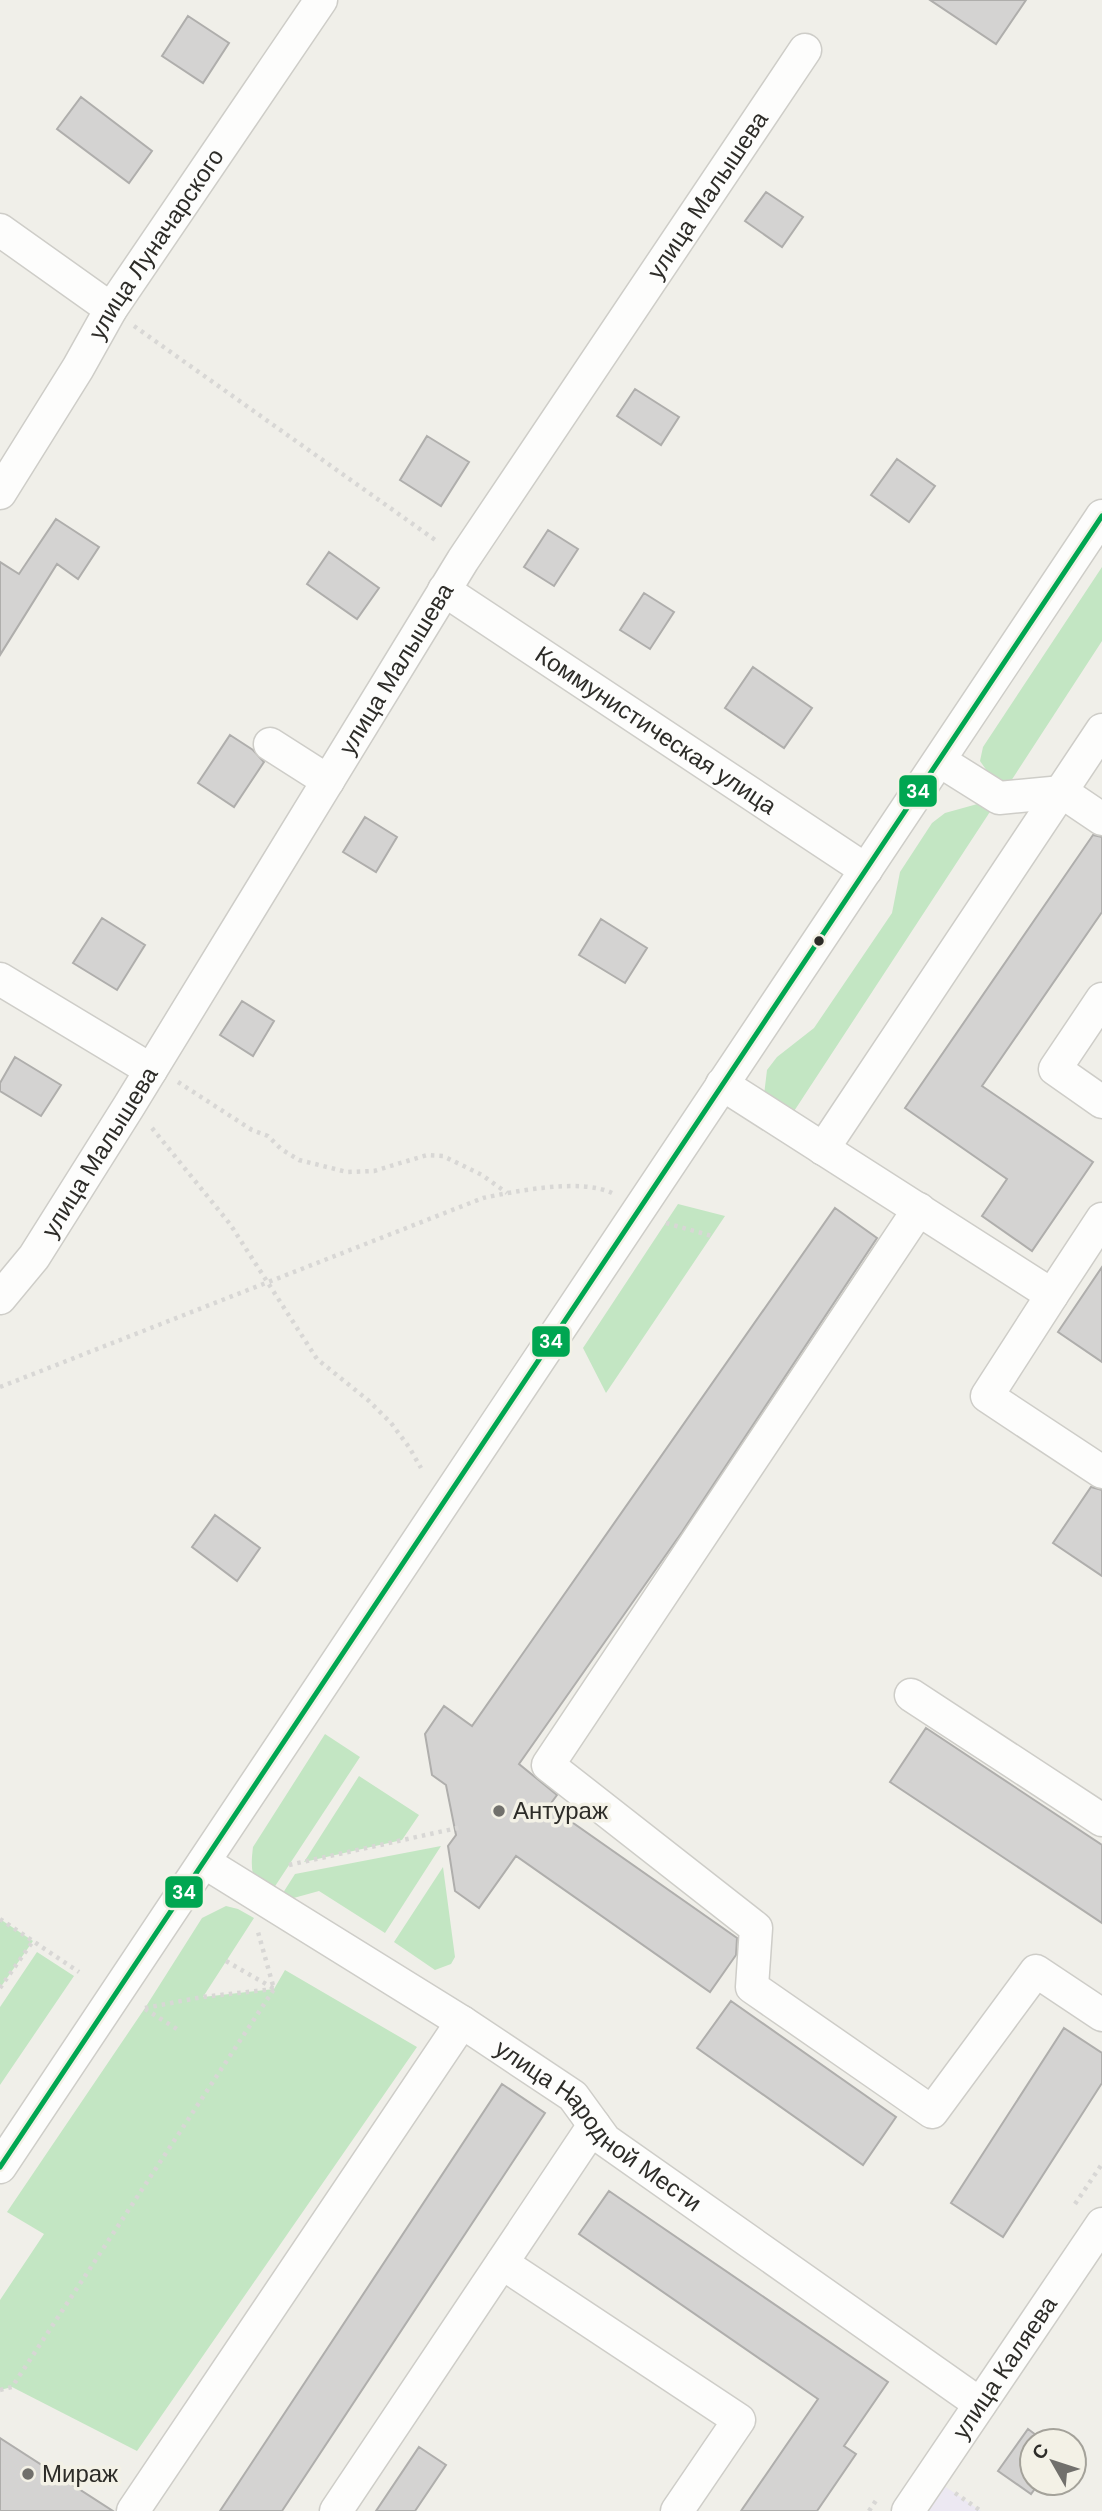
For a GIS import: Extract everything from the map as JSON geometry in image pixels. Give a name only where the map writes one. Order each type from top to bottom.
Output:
[{"type":"street","name":"улица Луначарского","points":[[0,493],[79,368],[111,309],[321,0]]},
{"type":"street","name":"улица Малышева","points":[[0,1298],[34,1257],[129,1106],[463,560],[805,50]]},
{"type":"street","points":[[0,230],[111,309]]},
{"type":"street","points":[[0,2167],[1102,516]]},
{"type":"street","name":"Коммунистическая улица","points":[[444,590],[866,870]]},
{"type":"street","points":[[823,1149],[1102,730]]},
{"type":"street","points":[[270,744],[328,781]]},
{"type":"street","points":[[940,761],[999,798],[1062,793],[1102,819]]},
{"type":"street","points":[[0,979],[151,1070]]},
{"type":"street","points":[[1102,999],[1055,1069],[1102,1102]]},
{"type":"street","points":[[722,1084],[1052,1295]]},
{"type":"street","points":[[919,1209],[548,1765],[756,1928],[752,1987],[932,2112],[1036,1971],[1102,2015]]},
{"type":"street","points":[[1102,1219],[987,1396],[1102,1472]]},
{"type":"street","points":[[911,1695],[1102,1820]]},
{"type":"street","name":"улица Народной Мести","points":[[204,1862],[462,2022],[573,2096],[605,2140],[981,2404]]},
{"type":"street","points":[[133,2511],[462,2022]]},
{"type":"street","points":[[336,2511],[594,2125]]},
{"type":"street","name":"улица Каляева","points":[[908,2511],[1102,2224]]},
{"type":"street","points":[[502,2263],[739,2420],[677,2511]]},
{"type":"path","points":[[111,309],[463,560]]},
{"type":"path","points":[[151,1070],[185,1085],[251,1130],[268,1136],[281,1149],[299,1160],[347,1172],[374,1171],[427,1155],[443,1156],[482,1175],[507,1193]]},
{"type":"path","points":[[129,1106],[146,1120],[230,1224],[317,1359],[369,1401],[391,1423],[421,1468]]},
{"type":"path","points":[[0,1387],[483,1198],[536,1187],[601,1188],[667,1223],[712,1236]]},
{"type":"path","points":[[289,1865],[462,1827]]},
{"type":"path","points":[[0,1919],[79,1972]]},
{"type":"path","points":[[0,2390],[12,2387],[274,1989],[257,1930]]},
{"type":"path","points":[[0,1988],[33,1941]]},
{"type":"path","points":[[226,1961],[274,1989]]},
{"type":"path","points":[[180,2031],[145,2008],[202,1997],[274,1989]]},
{"type":"shaded area","points":[[931,2477],[981,2511],[908,2511]]},
{"type":"green space","points":[[1102,567],[1102,641],[1009,784],[987,771],[980,761],[983,747]]},
{"type":"green space","points":[[999,798],[785,1125],[764,1095],[767,1070],[777,1057],[814,1028],[892,913],[900,872],[932,823],[945,813]]},
{"type":"green space","points":[[678,1204],[725,1216],[606,1393],[583,1348]]},
{"type":"green space","points":[[325,1734],[360,1757],[266,1900],[253,1875],[253,1847]]},
{"type":"green space","points":[[359,1776],[419,1815],[402,1840],[304,1862]]},
{"type":"green space","points":[[441,1846],[385,1933],[319,1891],[290,1899],[281,1896],[295,1874]]},
{"type":"green space","points":[[443,1867],[455,1957],[451,1964],[435,1970],[394,1942]]},
{"type":"green space","points":[[226,1906],[254,1918],[203,1997],[274,1989],[285,1970],[417,2047],[137,2451],[12,2387],[0,2390],[0,2300],[44,2234],[7,2212],[145,2008],[202,1918]]},
{"type":"green space","points":[[0,1919],[33,1941],[0,1988]]},
{"type":"green space","points":[[37,1952],[74,1976],[0,2085],[0,2007]]},
{"type":"building","points":[[930,0],[1026,0],[996,44]]},
{"type":"building","points":[[188,16],[229,43],[203,83],[162,56]]},
{"type":"building","points":[[81,97],[152,151],[129,183],[57,129]]},
{"type":"building","points":[[766,192],[803,217],[782,247],[745,221]]},
{"type":"building","points":[[635,389],[679,417],[661,445],[617,416]]},
{"type":"building","points":[[427,436],[469,462],[441,506],[400,480]]},
{"type":"building","points":[[897,459],[935,486],[909,522],[871,495]]},
{"type":"building","points":[[56,519],[99,547],[78,579],[57,564],[0,655],[0,562],[19,574]]},
{"type":"building","points":[[548,530],[578,549],[554,586],[524,567]]},
{"type":"building","points":[[329,552],[379,588],[357,619],[307,584]]},
{"type":"building","points":[[644,593],[674,612],[650,649],[620,630]]},
{"type":"building","points":[[753,667],[812,708],[784,748],[725,708]]},
{"type":"building","points":[[230,735],[253,750],[264,762],[234,807],[198,783]]},
{"type":"building","points":[[365,817],[397,837],[376,872],[343,852]]},
{"type":"building","points":[[1093,835],[1102,837],[1102,912],[982,1086],[1093,1162],[1032,1251],[982,1216],[1007,1179],[905,1108]]},
{"type":"building","points":[[102,918],[145,945],[117,990],[73,963]]},
{"type":"building","points":[[601,919],[647,948],[625,983],[579,955]]},
{"type":"building","points":[[242,1001],[274,1021],[253,1056],[220,1035]]},
{"type":"building","points":[[15,1057],[61,1085],[41,1116],[0,1091],[0,1083]]},
{"type":"building","points":[[835,1208],[877,1238],[682,1532],[519,1764],[557,1795],[549,1806],[737,1938],[736,1955],[710,1992],[516,1856],[479,1908],[455,1891],[448,1846],[456,1835],[446,1785],[432,1775],[425,1734],[444,1706],[472,1726]]},
{"type":"building","points":[[1102,1267],[1102,1362],[1058,1332]]},
{"type":"building","points":[[1091,1487],[1102,1490],[1102,1576],[1053,1543]]},
{"type":"building","points":[[215,1515],[260,1548],[237,1581],[192,1547]]},
{"type":"building","points":[[926,1728],[1102,1845],[1102,1923],[890,1782]]},
{"type":"building","points":[[731,2001],[896,2117],[863,2165],[697,2048]]},
{"type":"building","points":[[1064,2028],[1102,2053],[1102,2083],[1003,2237],[951,2203]]},
{"type":"building","points":[[502,2084],[545,2113],[282,2511],[220,2511]]},
{"type":"building","points":[[609,2191],[888,2382],[844,2446],[856,2454],[817,2511],[741,2511],[818,2399],[579,2234]]},
{"type":"building","name":"Мираж","points":[[0,2438],[113,2511],[0,2511]]},
{"type":"building","points":[[1018,2443],[1018,2485],[998,2471]]},
{"type":"building","points":[[419,2447],[446,2465],[415,2511],[376,2511]]},
{"type":"transit line","name":"34","points":[[0,2167],[1102,516]]},
{"type":"place","name":"Антураж","points":[[499,1811]]},
{"type":"place","name":"Мираж","points":[[28,2474]]}]
